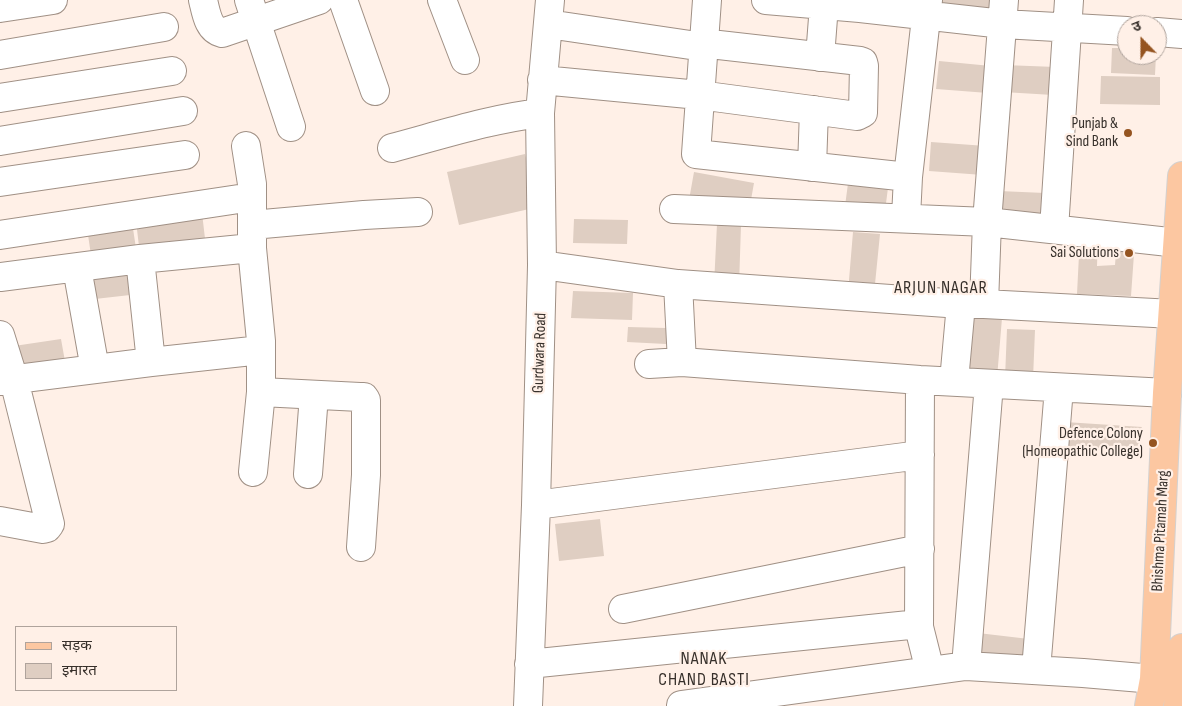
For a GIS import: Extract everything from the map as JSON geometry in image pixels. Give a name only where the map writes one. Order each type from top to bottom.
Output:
[{"type":"main road","name":"Bhishma Pitamah Marg","points":[[1150,706],[1154,679],[1167,393],[1182,176]]},
{"type":"main road","points":[[1178,706],[1182,648]]},
{"type":"street","points":[[0,8],[52,0]]},
{"type":"street","points":[[203,0],[210,24],[219,33],[252,11],[319,0]]},
{"type":"street","points":[[343,0],[375,91]]},
{"type":"street","points":[[442,0],[464,60]]},
{"type":"street","points":[[707,0],[695,150],[698,155],[908,176]]},
{"type":"street","points":[[766,0],[824,5],[861,4],[1003,12],[1067,27],[1117,30]]},
{"type":"street","points":[[1054,229],[1069,0]]},
{"type":"street","points":[[820,57],[824,5]]},
{"type":"street","points":[[906,218],[908,176],[926,8]]},
{"type":"street","points":[[252,11],[291,127]]},
{"type":"street","points":[[542,80],[699,95],[857,116],[863,113],[864,66],[862,62],[710,44],[697,46],[549,12]]},
{"type":"street","name":"Gurdwara Road","points":[[528,706],[536,505],[542,265],[540,114],[549,12]]},
{"type":"street","points":[[954,381],[972,304],[987,222],[1003,12]]},
{"type":"street","points":[[0,55],[164,27]]},
{"type":"street","points":[[1167,33],[1182,34]]},
{"type":"street","points":[[0,98],[172,71]]},
{"type":"street","points":[[812,167],[814,110]]},
{"type":"street","points":[[0,140],[183,111]]},
{"type":"street","points":[[392,148],[512,117],[540,114]]},
{"type":"street","points":[[246,146],[252,197],[252,237],[261,350],[261,392],[253,472]]},
{"type":"street","points":[[0,182],[184,154]]},
{"type":"street","points":[[0,235],[252,197]]},
{"type":"street","points":[[674,209],[987,222],[1178,243]]},
{"type":"street","points":[[0,277],[140,259],[364,215],[418,212]]},
{"type":"street","points":[[140,259],[151,362]]},
{"type":"street","points":[[542,265],[678,284],[972,304],[1173,314]]},
{"type":"street","points":[[76,268],[96,369]]},
{"type":"street","points":[[678,284],[682,362]]},
{"type":"street","points":[[0,335],[7,381],[50,524],[47,528],[43,529],[0,521]]},
{"type":"street","points":[[7,381],[261,350]]},
{"type":"street","points":[[648,364],[682,362],[920,380],[1167,393]]},
{"type":"street","points":[[920,380],[920,624],[930,671]]},
{"type":"street","points":[[966,666],[989,384]]},
{"type":"street","points":[[1036,670],[1059,388]]},
{"type":"street","points":[[261,392],[364,397],[366,400],[366,475],[361,547]]},
{"type":"street","points":[[308,474],[314,395]]},
{"type":"street","points":[[536,505],[920,454]]},
{"type":"street","points":[[623,609],[920,549]]},
{"type":"street","points":[[530,664],[920,624]]},
{"type":"street","points":[[681,705],[966,666],[1154,679]]},
{"type":"building","points":[[932,0],[1000,0],[998,16],[931,10]]},
{"type":"building","points":[[1112,48],[1117,48],[1117,65],[1156,65],[1155,75],[1111,73]]},
{"type":"building","points":[[939,61],[991,66],[988,93],[936,89]]},
{"type":"building","points":[[1004,65],[1056,67],[1053,95],[1003,92]]},
{"type":"building","points":[[1101,76],[1160,77],[1160,105],[1100,104]]},
{"type":"building","points":[[931,142],[986,146],[983,175],[929,171]]},
{"type":"building","points":[[525,154],[538,207],[459,225],[447,172]]},
{"type":"building","points":[[694,172],[754,183],[749,211],[689,200]]},
{"type":"building","points":[[849,176],[889,180],[885,211],[845,206]]},
{"type":"building","points":[[999,191],[1045,193],[1042,225],[997,222]]},
{"type":"building","points":[[202,213],[206,247],[140,255],[136,221]]},
{"type":"building","points":[[574,219],[628,220],[627,244],[573,243]]},
{"type":"building","points":[[132,222],[137,255],[92,262],[87,228]]},
{"type":"building","points":[[717,224],[741,225],[739,286],[714,285]]},
{"type":"building","points":[[853,232],[880,234],[874,294],[848,292]]},
{"type":"building","points":[[1080,235],[1098,235],[1097,266],[1115,265],[1117,239],[1135,240],[1131,296],[1077,294]]},
{"type":"building","points":[[136,264],[139,294],[86,300],[83,271]]},
{"type":"building","points":[[573,291],[633,293],[632,320],[571,318]]},
{"type":"building","points":[[971,315],[1002,318],[997,378],[965,375]]},
{"type":"building","points":[[628,327],[666,328],[666,344],[627,342]]},
{"type":"building","points":[[1007,329],[1035,330],[1033,379],[1005,378]]},
{"type":"building","points":[[61,339],[66,367],[19,375],[14,346]]},
{"type":"building","points":[[1065,422],[1142,427],[1140,451],[1063,446]]},
{"type":"building","points":[[600,519],[604,556],[559,561],[555,524]]},
{"type":"building","points":[[978,633],[1029,639],[1025,669],[974,663]]},
{"type":"place","name":"Punjab & Sind Bank","points":[[1128,133]]},
{"type":"place","name":"Sai Solutions","points":[[1129,253]]},
{"type":"place","name":"Defence Colony (Homeopathic College)","points":[[1153,443]]},
{"type":"district","name":"ARJUN NAGAR","points":[[941,288]]},
{"type":"district","name":"NANAK CHAND BASTI","points":[[704,670]]}]
